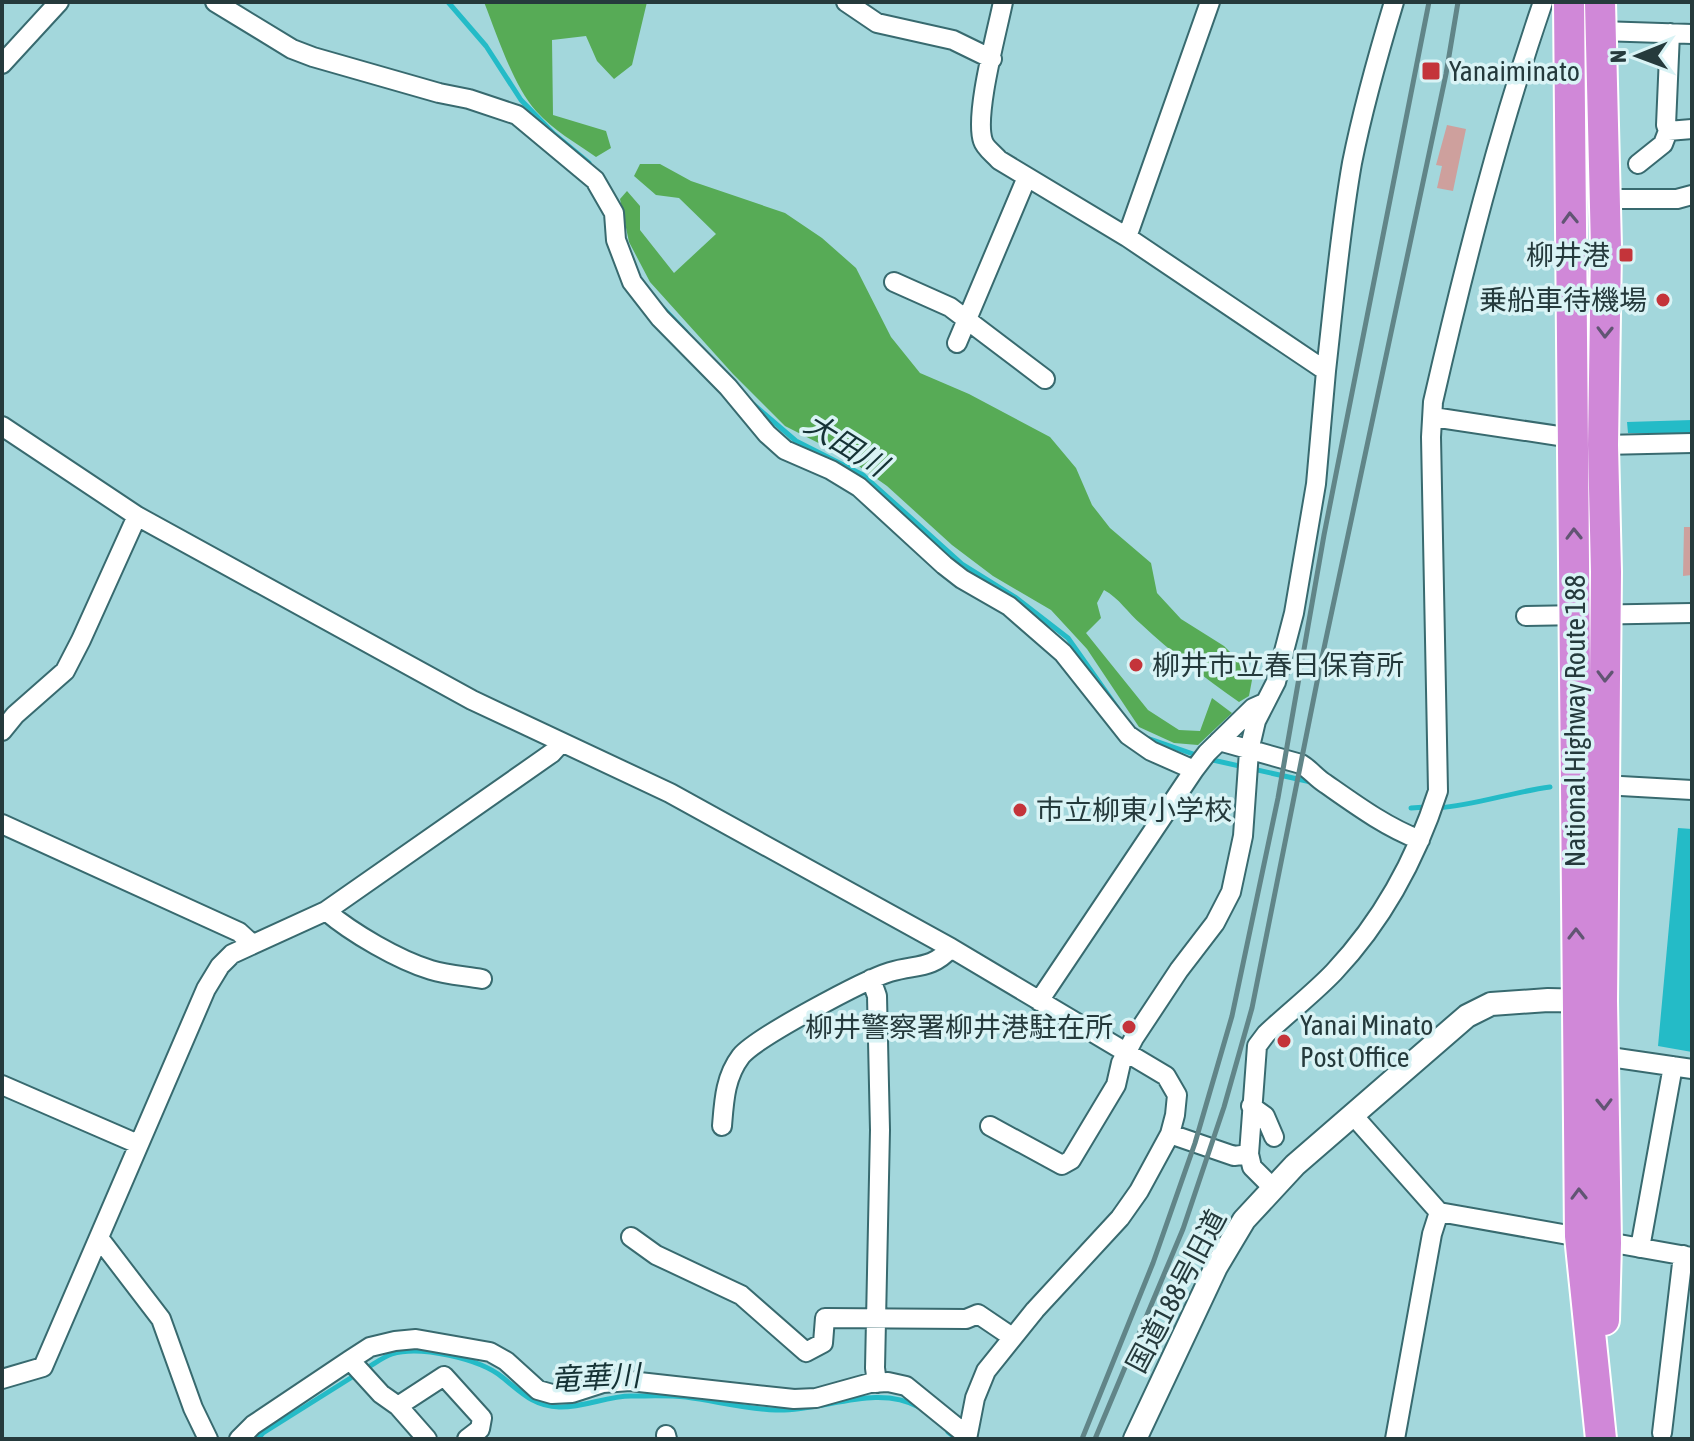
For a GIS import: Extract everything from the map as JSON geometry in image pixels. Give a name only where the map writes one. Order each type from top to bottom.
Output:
[{"type":"highway","name":"National Highway Route 188","points":[[1569,2],[1575,615],[1601,1439]]},
{"type":"highway","name":"National Highway Route 188","points":[[1593,1239],[1603,1056],[1589,1000],[1603,785],[1605,615],[1603,445],[1606,199],[1600,16]]},
{"type":"street","points":[[2,64],[59,2]]},
{"type":"street","points":[[215,2],[292,49],[313,57],[517,115],[595,180],[614,213],[616,240],[632,282],[660,318],[728,387],[767,434],[785,450],[859,487],[944,565],[1009,606],[1063,653],[1128,735],[1151,751],[1205,756],[1249,751],[1301,764],[1376,818],[1398,832],[1420,840]]},
{"type":"street","points":[[846,2],[877,23],[942,36],[992,59]]},
{"type":"street","points":[[1003,2],[981,126],[983,143],[999,160],[1127,237],[1326,371]]},
{"type":"street","points":[[1127,237],[1210,2]]},
{"type":"street","points":[[990,1126],[1062,1165],[1071,1160],[1116,1085],[1134,1038],[1215,923],[1231,892],[1243,836],[1249,751],[1256,721],[1276,682],[1294,613],[1316,484],[1345,207],[1369,84],[1394,2]]},
{"type":"street","points":[[1272,1187],[1252,1167],[1249,1154],[1257,1046],[1266,1034],[1331,975],[1394,896],[1438,791],[1431,437],[1433,402],[1488,180],[1517,76],[1543,2]]},
{"type":"street","points":[[1600,16],[1670,33],[1692,34]]},
{"type":"street","points":[[1638,164],[1663,144],[1668,131],[1670,33]]},
{"type":"street","points":[[1668,131],[1692,129]]},
{"type":"street","points":[[957,343],[1027,177]]},
{"type":"street","points":[[1606,199],[1687,200]]},
{"type":"street","points":[[894,282],[950,307],[1045,379]]},
{"type":"street","points":[[1433,417],[1572,438]]},
{"type":"street","points":[[2,426],[137,516],[238,569],[369,646],[561,743],[670,793],[951,948],[1154,1068],[1171,1084],[1177,1095],[1170,1134],[1139,1191],[1120,1218],[1076,1263],[986,1371],[979,1386],[967,1436],[906,1386],[888,1382],[816,1398],[794,1399],[630,1381],[603,1383],[572,1393],[552,1394],[538,1390],[506,1361],[490,1352],[416,1339],[370,1347],[253,1425],[239,1439]]},
{"type":"street","points":[[1603,445],[1692,443]]},
{"type":"street","points":[[2,731],[15,715],[65,671],[137,516]]},
{"type":"street","points":[[1526,616],[1692,613]]},
{"type":"street","points":[[1039,1001],[1205,756],[1253,708],[1265,703]]},
{"type":"street","points":[[2,1379],[43,1367],[206,989],[220,966],[232,954],[251,943],[326,911],[552,753],[561,743]]},
{"type":"street","points":[[1603,785],[1692,790]]},
{"type":"street","points":[[2,824],[239,932],[251,943]]},
{"type":"street","points":[[326,911],[403,959],[432,971],[482,979]]},
{"type":"street","points":[[722,1126],[724,1096],[730,1075],[743,1054],[773,1033],[871,979],[892,971],[929,965],[940,960],[951,948]]},
{"type":"street","points":[[871,979],[877,996],[880,1130],[877,1383]]},
{"type":"street","name":"国道188号旧道","points":[[1135,1439],[1216,1267],[1244,1220],[1272,1187],[1467,1016],[1491,1004],[1589,1000]]},
{"type":"street","points":[[1603,1056],[1683,1068],[1640,1248]]},
{"type":"street","points":[[2,1085],[138,1144]]},
{"type":"street","points":[[1251,1106],[1265,1116],[1274,1137]]},
{"type":"street","points":[[1352,1114],[1439,1212],[1688,1256],[1662,1433]]},
{"type":"street","points":[[1170,1134],[1234,1156],[1249,1154]]},
{"type":"street","points":[[1395,1439],[1432,1234],[1439,1212]]},
{"type":"street","points":[[631,1237],[656,1255],[741,1295],[806,1352],[823,1343],[825,1318],[966,1319],[978,1314],[1012,1337]]},
{"type":"street","points":[[99,1238],[161,1319],[193,1408],[208,1439]]},
{"type":"street","points":[[350,1360],[427,1439]]},
{"type":"street","points":[[398,1406],[444,1376],[482,1418],[480,1429],[467,1439]]},
{"type":"green space","points":[[484,2],[647,2],[632,65],[614,79],[597,61],[586,36],[552,40],[553,115],[606,131],[611,148],[596,157],[536,111],[513,74]]},
{"type":"green space","points":[[640,164],[660,164],[691,181],[785,213],[822,238],[856,268],[891,337],[920,373],[969,394],[1050,437],[1076,468],[1092,505],[1110,528],[1151,563],[1157,593],[1181,619],[1224,646],[1250,672],[1249,696],[1239,702],[1226,693],[1164,645],[1104,590],[1097,603],[1101,618],[1086,633],[1148,710],[1179,730],[1200,731],[1212,698],[1232,713],[1198,745],[1174,743],[1139,727],[1087,649],[1051,610],[993,576],[952,545],[887,486],[846,457],[785,426],[650,282],[629,242],[620,199],[627,191],[640,206],[640,230],[674,273],[716,234],[679,198],[656,195],[634,176]]},
{"type":"water","points":[[1692,420],[1692,434],[1628,433],[1627,422]]},
{"type":"water","points":[[1678,828],[1692,829],[1692,1052],[1658,1046]]},
{"type":"building","points":[[1447,125],[1466,129],[1453,191],[1437,188],[1442,166],[1436,165]]},
{"type":"building","points":[[1684,527],[1692,527],[1692,575],[1683,576]]},
{"type":"waterway","name":"大田川","points":[[448,2],[486,46],[521,100],[554,134],[589,163]]},
{"type":"waterway","name":"大田川","points":[[663,308],[686,332]]},
{"type":"waterway","name":"大田川","points":[[753,404],[796,441],[863,475],[962,564],[1015,597],[1068,638],[1118,709]]},
{"type":"waterway","name":"大田川","points":[[1144,737],[1199,756]]},
{"type":"waterway","name":"大田川","points":[[1208,759],[1311,782]]},
{"type":"waterway","name":"大田川","points":[[1438,808],[1550,787]]},
{"type":"waterway","name":"大田川","points":[[1411,808],[1426,807]]},
{"type":"waterway","name":"竜華川","points":[[365,1369],[389,1355],[404,1352],[449,1355],[492,1370],[535,1401],[559,1407],[622,1397],[658,1396],[776,1410],[867,1398],[902,1400],[919,1407]]},
{"type":"waterway","name":"竜華川","points":[[258,1439],[357,1374]]},
{"type":"waterway","name":"竜華川","points":[[948,1432],[957,1439]]},
{"type":"railway","points":[[1082,1439],[1153,1263],[1195,1143],[1232,1016],[1278,798],[1324,535],[1429,2]]},
{"type":"railway","points":[[1095,1439],[1183,1229],[1224,1107],[1252,1008],[1320,667],[1446,74],[1458,2]]},
{"type":"place","name":"Yanaiminato","points":[[1431,71]]},
{"type":"place","name":"柳井港","points":[[1626,255]]},
{"type":"place","name":"乗船車待機場","points":[[1663,300]]},
{"type":"place","name":"柳井市立春日保育所","points":[[1136,665]]},
{"type":"place","name":"市立柳東小学校","points":[[1020,810]]},
{"type":"place","name":"柳井警察署柳井港駐在所","points":[[1129,1027]]},
{"type":"place","name":"Yanai Minato Post Office","points":[[1284,1041]]}]
